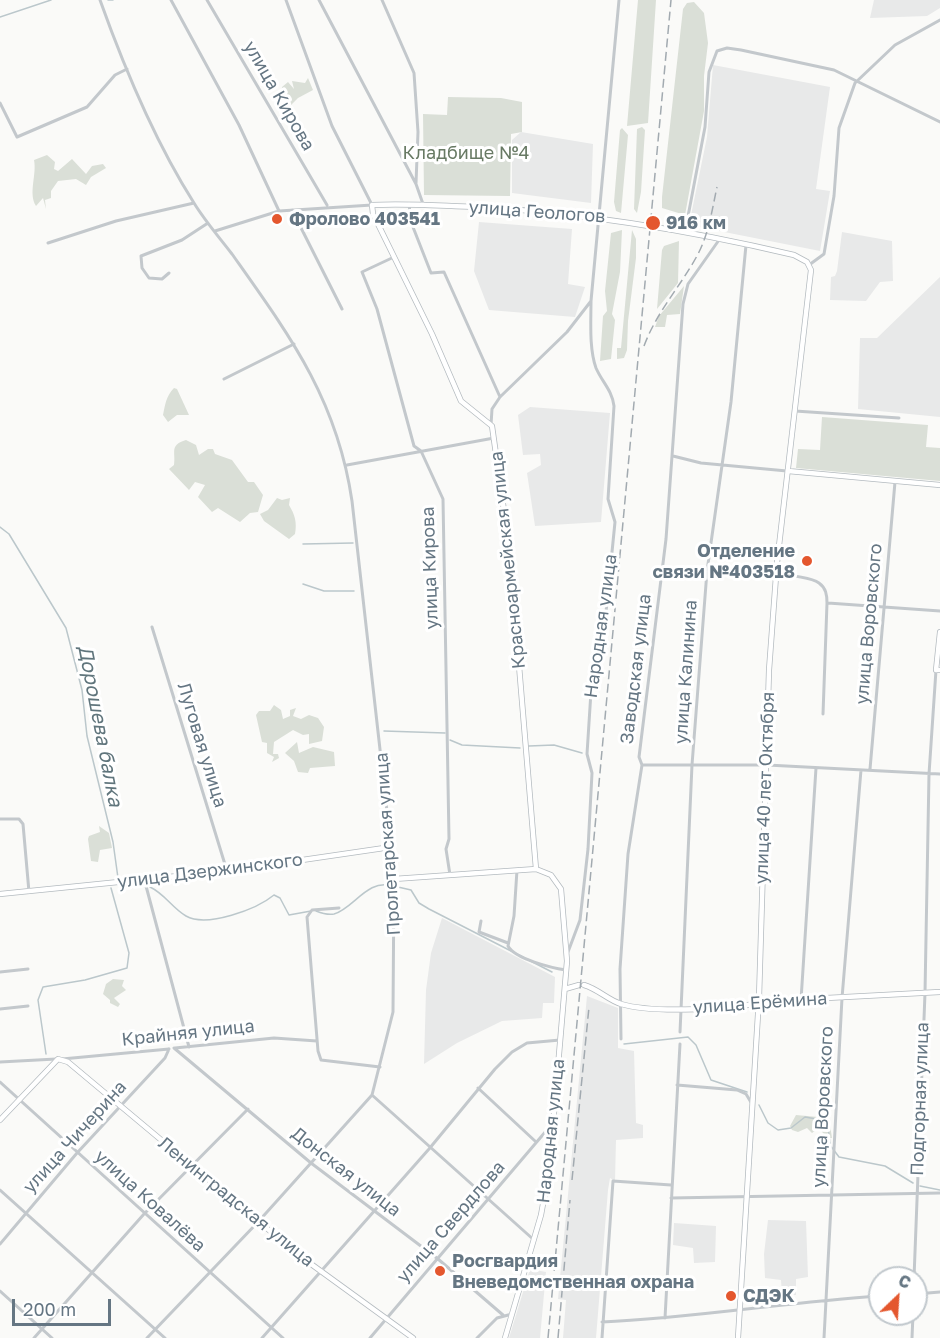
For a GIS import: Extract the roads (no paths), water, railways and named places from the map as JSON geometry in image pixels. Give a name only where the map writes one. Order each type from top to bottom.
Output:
[{"type":"street","name":"Пролетарская улица","points":[[100,0],[154,133],[194,203],[294,344],[314,376],[335,426],[347,465],[375,689],[394,879],[393,1012],[372,1095],[258,1222],[147,1338]]},
{"type":"street","points":[[171,0],[239,125],[279,211]]},
{"type":"street","name":"улица Кирова","points":[[207,0],[328,206]]},
{"type":"street","points":[[215,231],[279,211],[328,206],[372,205],[332,126],[286,0]]},
{"type":"street","points":[[319,0],[416,184],[423,205]]},
{"type":"street","points":[[382,0],[414,73],[418,132],[416,184]]},
{"type":"street","name":"Народная улица","points":[[567,954],[580,920],[588,849],[592,773],[587,754],[592,676],[597,633],[606,612],[615,522],[608,499],[614,406],[612,392],[597,369],[594,359],[591,301],[619,0]]},
{"type":"street","points":[[940,20],[895,45],[871,65],[855,83],[839,128],[834,196],[824,254],[809,265],[794,255],[685,231],[705,127],[709,72],[717,51],[727,48],[741,50],[834,70],[855,83],[940,122]]},
{"type":"street","points":[[0,103],[17,137],[87,107],[115,75],[127,69]]},
{"type":"street","points":[[48,243],[116,221],[194,203]]},
{"type":"street","points":[[410,204],[411,222],[431,273],[444,272],[500,397]]},
{"type":"street","name":"улица Геологов","points":[[372,205],[410,204],[599,216],[685,231]]},
{"type":"street","name":"Красноармейская улица","points":[[372,205],[373,214],[432,334],[461,401],[492,426],[509,546],[536,869]]},
{"type":"street","points":[[292,210],[342,309]]},
{"type":"street","points":[[169,273],[162,279],[149,278],[142,268],[141,256],[182,240],[208,223]]},
{"type":"street","name":"Заводская улица","points":[[621,1039],[620,969],[628,854],[642,765],[639,757],[674,456],[683,304],[688,284],[720,239]]},
{"type":"street","name":"улица Калинина","points":[[680,1032],[692,765],[707,571],[730,406],[746,245]]},
{"type":"street","name":"улица Кирова","points":[[394,257],[362,272],[376,309],[414,446],[421,451],[443,499],[449,817],[449,839],[446,849],[450,877]]},
{"type":"street","name":"улица 40 лет Октября","points":[[738,1338],[759,1003],[769,679],[776,575],[808,306],[811,275],[809,265]]},
{"type":"street","points":[[492,426],[492,409],[500,397],[567,332],[591,301]]},
{"type":"street","points":[[224,379],[294,344]]},
{"type":"street","points":[[795,411],[900,418]]},
{"type":"street","points":[[347,465],[494,438]]},
{"type":"street","points":[[674,456],[721,465],[940,485]]},
{"type":"street","name":"улица Воровского","points":[[870,769],[895,482]]},
{"type":"street","points":[[662,567],[805,577],[817,582],[825,590],[827,603],[823,714]]},
{"type":"street","points":[[827,603],[940,611]]},
{"type":"street","name":"Луговая улица","points":[[152,627],[227,871]]},
{"type":"street","name":"Подгорная улица","points":[[914,1266],[925,993],[929,774],[940,632]]},
{"type":"street","points":[[642,765],[767,765],[940,774]]},
{"type":"street","points":[[801,1000],[816,768]]},
{"type":"street","name":"улица Воровского","points":[[824,1338],[842,998],[861,770]]},
{"type":"street","points":[[0,819],[19,819],[23,824],[29,892]]},
{"type":"street","name":"улица Дзержинского","points":[[0,894],[227,871],[391,847]]},
{"type":"street","points":[[394,879],[450,877],[536,869]]},
{"type":"street","name":"Народная улица","points":[[505,1338],[546,1195],[565,989],[567,954],[562,898],[556,879],[536,869]]},
{"type":"street","points":[[517,870],[514,916],[508,944],[510,950],[526,958],[566,970]]},
{"type":"street","points":[[146,886],[189,1047]]},
{"type":"street","points":[[339,908],[311,911],[307,917],[317,1041],[321,1060],[380,1067]]},
{"type":"street","points":[[482,921],[479,932],[508,944]]},
{"type":"street","points":[[0,972],[28,969]]},
{"type":"street","name":"улица Ерёмина","points":[[565,989],[582,985],[620,1004],[681,1009],[940,992]]},
{"type":"street","points":[[0,1009],[28,1006]]},
{"type":"street","name":"Крайняя улица","points":[[0,1062],[60,1059],[274,1038],[317,1041]]},
{"type":"street","points":[[262,1338],[429,1149],[478,1088],[512,1052],[527,1043],[560,1040]]},
{"type":"street","points":[[665,1318],[680,1044]]},
{"type":"street","name":"улица Чичерина","points":[[0,1244],[77,1153],[165,1058],[171,1048]]},
{"type":"street","name":"Донская улица","points":[[171,1048],[311,1163],[438,1259],[503,1315]]},
{"type":"street","points":[[0,1120],[60,1059]]},
{"type":"street","name":"Ленинградская улица","points":[[60,1059],[192,1165],[258,1222],[413,1338]]},
{"type":"street","name":"улица Ковалёва","points":[[0,1083],[283,1338]]},
{"type":"street","points":[[676,1085],[742,1092],[752,1106]]},
{"type":"street","points":[[478,1088],[535,1141]]},
{"type":"street","points":[[372,1095],[487,1201],[534,1240]]},
{"type":"street","points":[[34,1338],[144,1214],[248,1109]]},
{"type":"street","name":"улица Свердлова","points":[[370,1338],[517,1168],[535,1141],[552,1124]]},
{"type":"street","points":[[602,1338],[613,1181],[671,1185]]},
{"type":"street","points":[[0,1190],[92,1270],[165,1338]]},
{"type":"street","points":[[671,1198],[940,1193]]},
{"type":"street","points":[[0,1292],[52,1338]]},
{"type":"street","points":[[602,1322],[665,1318],[826,1299],[868,1297]]},
{"type":"street","points":[[477,1338],[503,1315],[512,1314]]},
{"type":"waterway","points":[[0,17],[51,0]]},
{"type":"waterway","points":[[108,0],[113,0]]},
{"type":"waterway","name":"Дорошева балка","points":[[0,527],[9,534],[66,628],[82,690],[87,736],[113,842],[118,878]]},
{"type":"waterway","points":[[303,544],[353,543]]},
{"type":"waterway","points":[[303,584],[324,591],[354,591]]},
{"type":"waterway","points":[[384,731],[445,733]]},
{"type":"waterway","points":[[450,740],[462,745],[520,748]]},
{"type":"waterway","points":[[529,746],[554,745],[582,753]]},
{"type":"waterway","name":"Дорошева балка","points":[[316,911],[334,914],[375,886],[392,886]]},
{"type":"waterway","name":"Дорошева балка","points":[[150,887],[160,893],[181,913],[195,919],[206,920],[232,915],[256,906],[274,895],[280,898],[289,915],[311,911]]},
{"type":"waterway","name":"Дорошева балка","points":[[398,887],[411,890],[419,903],[429,909],[552,972]]},
{"type":"waterway","points":[[46,1054],[38,1000],[43,987],[85,980],[127,968],[129,953],[111,888]]},
{"type":"waterway","name":"Дорошева балка","points":[[624,1044],[688,1037],[696,1045],[711,1080],[747,1092]]},
{"type":"waterway","name":"Дорошева балка","points":[[759,1105],[768,1123],[778,1130],[791,1128],[805,1117],[822,1120],[828,1127],[830,1145],[839,1157],[885,1166],[913,1183]]},
{"type":"waterway","name":"Дорошева балка","points":[[920,1186],[940,1190]]},
{"type":"railway","points":[[548,1338],[671,0]]},
{"type":"railway","points":[[644,346],[662,310],[702,246],[717,187]]},
{"type":"railway","points":[[572,1180],[589,1007]]},
{"type":"railway","points":[[558,1338],[570,1200]]},
{"type":"place","name":"Фролово 403541","points":[[277,219]]},
{"type":"place","name":"916 км","points":[[653,223]]},
{"type":"place","name":"Отделение связи №403518","points":[[807,561]]},
{"type":"place","name":"Росгвардия Вневедомственная охрана","points":[[440,1271]]},
{"type":"place","name":"СДЭК","points":[[731,1296]]},
{"type":"park label","name":"Кладбище №4","points":[[466,153]]}]
